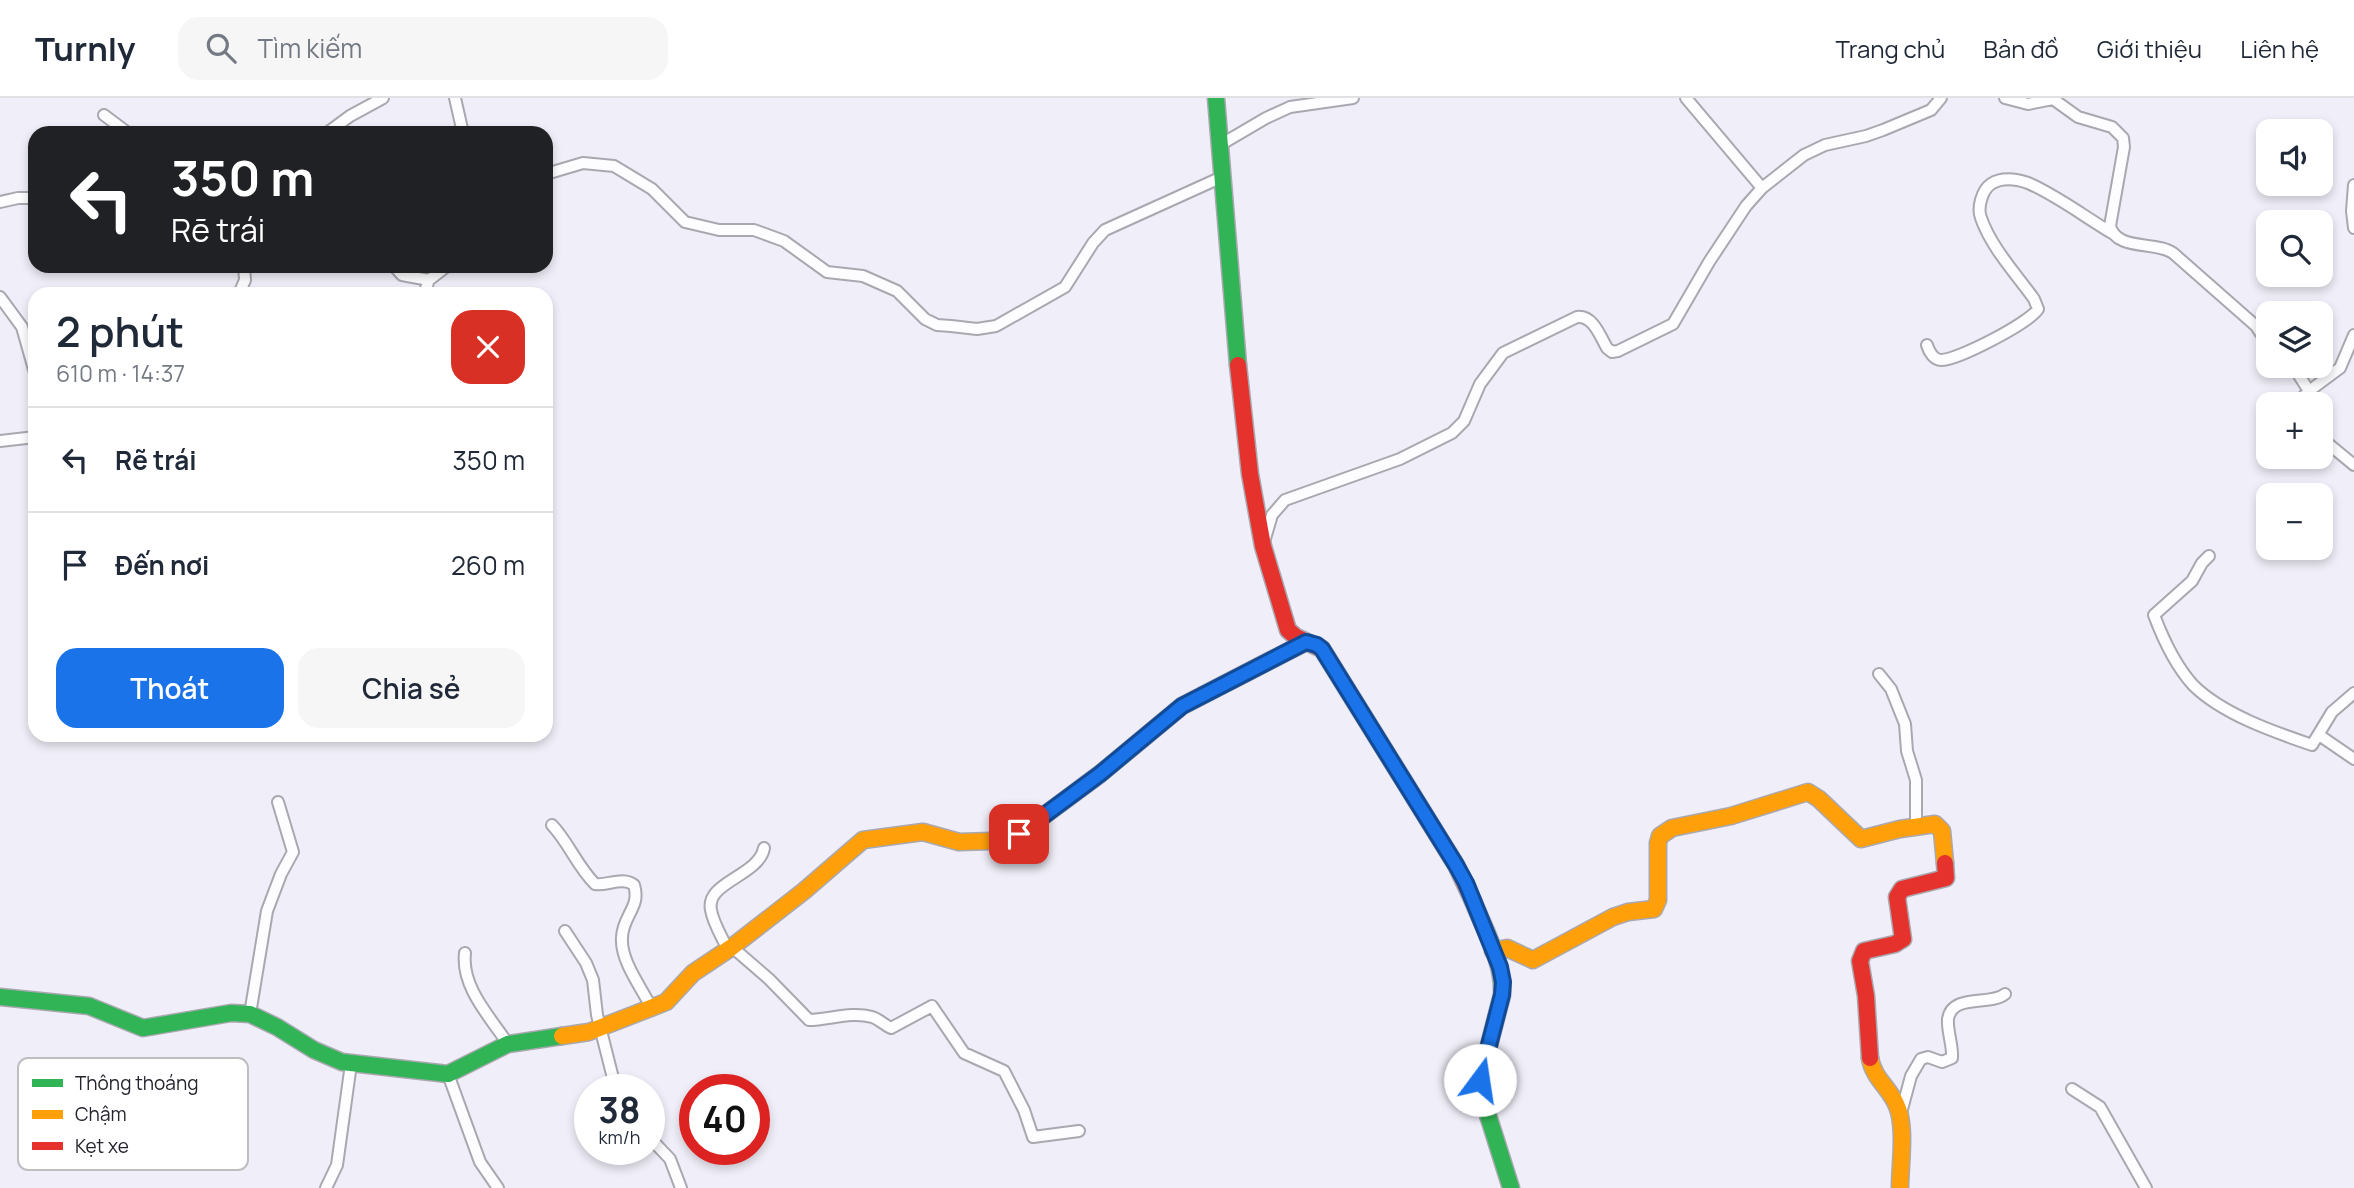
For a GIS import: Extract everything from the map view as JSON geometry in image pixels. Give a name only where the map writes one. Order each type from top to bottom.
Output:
[{"type":"street","points":[[337,126],[383,98]]},
{"type":"street","points":[[455,98],[461,126]]},
{"type":"street","points":[[1216,98],[1236,349],[1250,474],[1263,546],[1288,630],[1299,640],[1322,649],[1456,865],[1493,951],[1503,982],[1502,995],[1480,1080],[1480,1090],[1511,1188]]},
{"type":"street","points":[[1220,145],[1290,107],[1353,98]]},
{"type":"street","points":[[1686,98],[1762,188]]},
{"type":"street","points":[[1263,546],[1272,515],[1285,500],[1408,455],[1458,428],[1480,384],[1496,360],[1509,349],[1577,317],[1590,319],[1612,352],[1673,324],[1738,217],[1762,188],[1814,149],[1873,134],[1931,110],[1941,98]]},
{"type":"street","points":[[2005,98],[2028,104],[2053,99],[2078,117],[2112,127],[2119,132],[2124,146],[2110,226],[2116,236]]},
{"type":"street","points":[[104,115],[119,126]]},
{"type":"street","points":[[553,172],[583,163],[614,166],[652,189],[685,222],[719,230],[754,230],[784,241],[827,272],[863,276],[897,291],[925,319],[937,325],[977,329],[996,326],[1065,287],[1093,243],[1105,230],[1222,177]]},
{"type":"street","points":[[1927,345],[1935,358],[1942,360],[1967,352],[2025,321],[2038,309],[1980,217],[1986,188],[1993,183],[2009,179],[2027,183],[2116,236],[2173,253],[2256,326]]},
{"type":"street","points":[[2353,222],[2354,185]]},
{"type":"street","points":[[0,202],[28,198]]},
{"type":"street","points":[[400,273],[429,280]]},
{"type":"street","points":[[426,287],[429,280],[438,273]]},
{"type":"street","points":[[0,298],[22,327],[28,348]]},
{"type":"street","points":[[2301,378],[2309,391],[2340,368],[2354,335]]},
{"type":"street","points":[[0,441],[28,439]]},
{"type":"street","points":[[2333,448],[2354,465]]},
{"type":"street","points":[[2209,556],[2192,581],[2154,612],[2181,670],[2203,695],[2268,730],[2312,746],[2332,712],[2354,693]]},
{"type":"street","points":[[0,997],[89,1006],[143,1028],[231,1013],[250,1014],[321,1054],[351,1064],[391,1066],[448,1074],[508,1044],[600,1029],[652,1009],[673,997],[693,973],[730,949],[863,840],[923,832],[959,842],[1001,841],[1019,834],[1100,774],[1182,706],[1306,642]]},
{"type":"street","points":[[1879,674],[1891,690],[1905,724],[1907,751],[1916,780],[1916,827]]},
{"type":"street","points":[[2319,735],[2354,759]]},
{"type":"street","points":[[1493,951],[1507,948],[1533,960],[1621,914],[1654,909],[1658,900],[1658,843],[1660,836],[1672,828],[1731,816],[1808,792],[1816,795],[1836,819],[1861,839],[1936,824],[1940,826],[1943,839],[1946,878],[1898,892],[1903,939],[1896,945],[1864,951],[1860,961],[1866,996],[1870,1062],[1877,1077],[1896,1102],[1900,1116]]},
{"type":"street","points":[[250,1014],[267,911],[281,873],[293,852],[278,802]]},
{"type":"street","points":[[552,825],[561,834],[582,871],[595,884],[629,881],[634,884],[637,899],[624,924],[622,947],[652,1009]]},
{"type":"street","points":[[764,848],[763,857],[756,865],[716,892],[710,903],[711,912],[730,949],[769,979],[809,1020],[867,1016],[891,1028],[932,1006],[964,1053],[1004,1071],[1024,1110],[1033,1138],[1079,1131]]},
{"type":"street","points":[[565,931],[586,962],[593,980],[600,1029],[612,1074]]},
{"type":"street","points":[[465,953],[467,980],[508,1044]]},
{"type":"street","points":[[1900,1188],[1900,1116],[1911,1076],[1921,1059],[1928,1057],[1942,1062],[1952,1058],[1948,1019],[1955,1008],[1973,1001],[2000,999],[2005,994]]},
{"type":"street","points":[[327,1188],[337,1164],[351,1064]]},
{"type":"street","points":[[448,1074],[480,1162],[498,1188]]},
{"type":"street","points":[[2072,1089],[2100,1107],[2146,1188]]},
{"type":"street","points":[[665,1154],[670,1159],[681,1188]]},
{"type":"traffic: fast","points":[[1216,98],[1238,365]]},
{"type":"traffic: fast","points":[[991,841],[1001,841],[1019,834],[1100,774],[1182,706],[1306,642]]},
{"type":"traffic: fast","points":[[1473,901],[1493,947],[1502,983],[1502,995],[1480,1080],[1480,1090],[1511,1188]]},
{"type":"traffic: fast","points":[[0,997],[89,1006],[143,1028],[231,1013],[250,1014],[314,1050],[342,1062],[448,1074],[508,1044],[562,1036]]},
{"type":"traffic: slow","points":[[1493,951],[1507,948],[1533,960],[1613,917],[1654,909],[1658,900],[1660,836],[1672,828],[1731,816],[1808,792],[1861,839],[1935,824],[1942,831],[1945,863]]},
{"type":"traffic: slow","points":[[562,1036],[589,1032],[666,1002],[693,973],[732,947],[804,891],[863,840],[923,832],[959,842],[991,841]]},
{"type":"traffic: slow","points":[[1870,1058],[1874,1071],[1894,1100],[1900,1115],[1900,1188]]},
{"type":"traffic: jam","points":[[1238,365],[1250,474],[1263,546],[1288,630],[1296,637],[1322,649],[1456,865],[1473,901]]},
{"type":"traffic: jam","points":[[1870,1058],[1866,996],[1860,961],[1864,951],[1895,944],[1903,939],[1897,897],[1902,889],[1946,878],[1945,863]]},
{"type":"route","points":[[1019,834],[1100,774],[1182,706],[1306,642],[1317,645],[1456,865],[1500,967],[1502,995],[1480,1080]]}]
